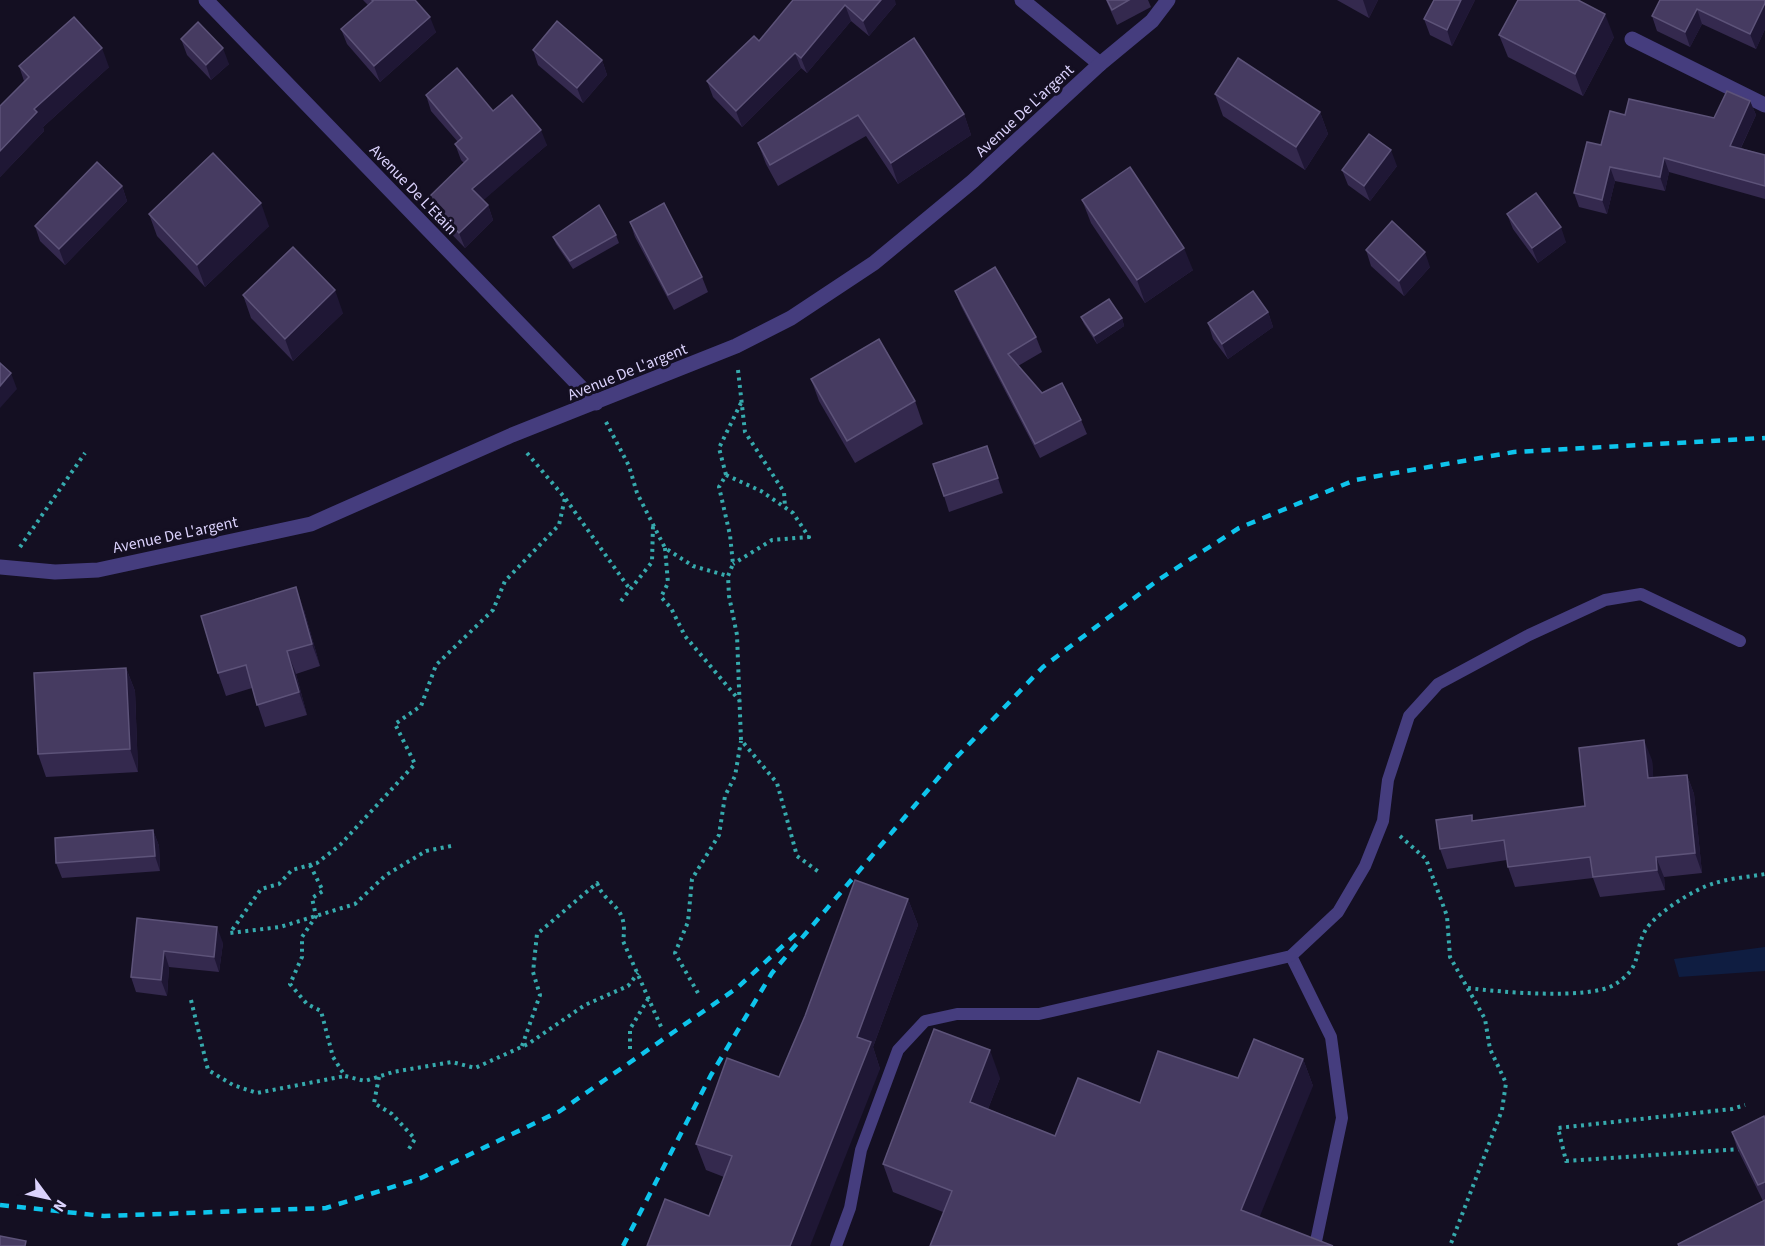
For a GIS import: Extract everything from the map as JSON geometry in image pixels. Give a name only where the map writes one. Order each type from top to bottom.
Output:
[{"type":"street","name":"Avenue De L'Etain","points":[[206,0],[596,403]]},
{"type":"street","points":[[1022,0],[1100,64]]},
{"type":"street","name":"Avenue De L'argent","points":[[3,567],[55,572],[98,570],[311,524],[512,435],[736,346],[791,318],[874,263],[973,182],[1100,64],[1152,21],[1168,0]]},
{"type":"street","points":[[1632,39],[1765,105]]},
{"type":"lane","points":[[836,1246],[850,1209],[861,1150],[898,1050],[925,1021],[957,1014],[1039,1014],[1291,956],[1338,912],[1365,866],[1383,821],[1388,780],[1409,716],[1438,684],[1529,635],[1605,600],[1641,594],[1740,641]]},
{"type":"lane","points":[[1291,956],[1331,1037],[1342,1118],[1315,1246]]},
{"type":"path","points":[[736,346],[745,432],[784,492],[785,507]]},
{"type":"path","points":[[596,403],[623,451],[637,493],[665,548],[668,583],[661,597],[671,608],[685,636],[740,700]]},
{"type":"path","points":[[698,993],[675,953],[688,922],[692,879],[719,835],[725,796],[735,776],[741,741],[737,635],[729,596],[728,576],[733,564],[730,534],[719,487],[726,475],[719,448],[741,403]]},
{"type":"path","points":[[512,435],[566,498],[630,588]]},
{"type":"path","points":[[3,567],[85,453]]},
{"type":"path","points":[[726,475],[761,490],[785,507],[793,513],[809,537],[772,540],[733,564]]},
{"type":"path","points":[[451,846],[426,851],[396,869],[355,903],[280,927],[230,933],[261,889],[279,885],[292,870],[317,863],[340,845],[415,764],[395,724],[421,706],[436,665],[493,610],[505,581],[559,525],[566,498]]},
{"type":"path","points":[[621,601],[652,562],[653,524]]},
{"type":"path","points":[[665,548],[693,566],[728,576]]},
{"type":"path","points":[[741,741],[777,783],[797,856],[819,872]]},
{"type":"path","points":[[1383,821],[1426,859],[1447,916],[1450,957],[1485,1019],[1490,1049],[1506,1083],[1502,1110],[1450,1246]]},
{"type":"path","points":[[310,865],[324,891],[312,898],[316,916],[302,937],[302,957],[290,984],[307,1004],[321,1011],[333,1057],[345,1076]]},
{"type":"path","points":[[1467,988],[1528,994],[1596,990],[1612,986],[1628,974],[1638,958],[1644,932],[1657,916],[1714,883],[1765,874]]},
{"type":"path","points":[[522,1046],[540,995],[533,972],[537,934],[597,883],[601,892],[617,905],[625,930],[623,941],[662,1029]]},
{"type":"path","points":[[191,999],[208,1070],[233,1085],[257,1094],[345,1076],[365,1081],[452,1062],[475,1068],[522,1046],[585,1005],[628,986],[638,973]]},
{"type":"path","points":[[630,1049],[630,1029],[648,998]]},
{"type":"path","points":[[379,1077],[374,1102],[392,1114],[416,1139],[407,1152]]},
{"type":"path","points":[[1744,1149],[1566,1161],[1558,1128],[1732,1110],[1745,1105]]},
{"type":"water","points":[[1765,947],[1765,971],[1679,977],[1674,959]]},
{"type":"building","points":[[372,0],[415,0],[430,17],[374,66],[341,29]]},
{"type":"building","points":[[793,0],[881,0],[863,21],[845,5],[801,58],[795,53],[736,111],[707,81],[754,36],[759,41]]},
{"type":"building","points":[[1107,0],[1129,0],[1112,10]]},
{"type":"building","points":[[1434,0],[1461,0],[1447,30],[1424,19]]},
{"type":"building","points":[[1518,0],[1578,0],[1605,14],[1575,74],[1499,35]]},
{"type":"building","points":[[1660,0],[1765,0],[1765,3],[1750,34],[1697,9],[1685,32],[1652,16]]},
{"type":"building","points":[[74,17],[102,48],[34,109],[37,112],[0,151],[0,106],[29,77],[19,66]]},
{"type":"building","points":[[557,21],[602,60],[577,88],[533,50]]},
{"type":"building","points":[[198,22],[223,48],[206,65],[181,39]]},
{"type":"building","points":[[914,38],[964,114],[891,163],[858,115],[770,165],[758,143]]},
{"type":"building","points":[[1238,58],[1320,112],[1296,147],[1215,94]]},
{"type":"building","points":[[457,68],[493,111],[512,95],[541,130],[472,189],[488,205],[459,233],[427,199],[468,159],[455,144],[462,138],[426,95]]},
{"type":"building","points":[[1727,91],[1750,101],[1730,146],[1765,155],[1765,186],[1664,158],[1660,177],[1610,167],[1602,200],[1574,193],[1587,142],[1601,145],[1610,111],[1625,115],[1629,99],[1714,118]]},
{"type":"building","points":[[1369,134],[1391,150],[1364,186],[1342,170]]},
{"type":"building","points":[[213,153],[261,203],[197,265],[149,214]]},
{"type":"building","points":[[97,162],[122,186],[59,249],[35,226]]},
{"type":"building","points":[[1130,167],[1184,248],[1137,280],[1082,200]]},
{"type":"building","points":[[1536,193],[1561,227],[1532,248],[1507,214]]},
{"type":"building","points":[[664,203],[702,277],[668,295],[630,222]]},
{"type":"building","points":[[599,205],[616,235],[570,261],[553,237]]},
{"type":"building","points":[[1392,221],[1425,252],[1399,281],[1366,250]]},
{"type":"building","points":[[293,247],[335,290],[285,339],[243,295]]},
{"type":"building","points":[[995,267],[1036,337],[1008,354],[1042,393],[1062,383],[1081,420],[1035,444],[955,291]]},
{"type":"building","points":[[1253,291],[1268,312],[1222,344],[1208,323]]},
{"type":"building","points":[[1109,299],[1122,318],[1094,336],[1081,317]]},
{"type":"building","points":[[879,339],[915,401],[847,441],[811,379]]},
{"type":"building","points":[[0,363],[11,373],[0,386]]},
{"type":"building","points":[[987,446],[998,478],[944,496],[933,464]]},
{"type":"building","points":[[296,587],[312,644],[287,651],[299,692],[257,705],[246,665],[218,673],[201,616]]},
{"type":"building","points":[[126,668],[130,749],[38,754],[34,673]]},
{"type":"building","points":[[1644,740],[1648,778],[1687,775],[1695,853],[1656,857],[1657,870],[1593,877],[1590,857],[1508,867],[1504,840],[1440,849],[1436,820],[1472,815],[1472,821],[1585,806],[1579,748]]},
{"type":"building","points":[[153,830],[155,856],[56,863],[55,838]]},
{"type":"building","points":[[855,880],[908,899],[857,1037],[871,1042],[790,1246],[647,1246],[665,1199],[709,1216],[732,1156],[696,1144],[727,1058],[779,1077],[805,1016]]},
{"type":"building","points":[[137,918],[217,927],[214,957],[164,951],[161,980],[131,977]]},
{"type":"building","points":[[934,1029],[990,1050],[970,1102],[1055,1136],[1078,1078],[1140,1103],[1158,1051],[1238,1078],[1254,1039],[1303,1059],[1241,1210],[1333,1246],[930,1246],[952,1191],[883,1164]]},
{"type":"building","points":[[1764,1116],[1765,1182],[1758,1185],[1732,1132]]},
{"type":"building","points":[[1765,1200],[1765,1246],[1679,1246],[1678,1244]]},
{"type":"building","points":[[0,1236],[26,1241],[25,1246],[0,1246]]},
{"type":"railway","points":[[623,1246],[711,1075],[772,973],[951,763],[1043,667],[1158,580],[1239,528],[1355,480],[1514,452],[1765,438]]},
{"type":"railway","points":[[0,1205],[104,1216],[326,1208],[421,1178],[560,1111],[737,988],[799,931]]}]
